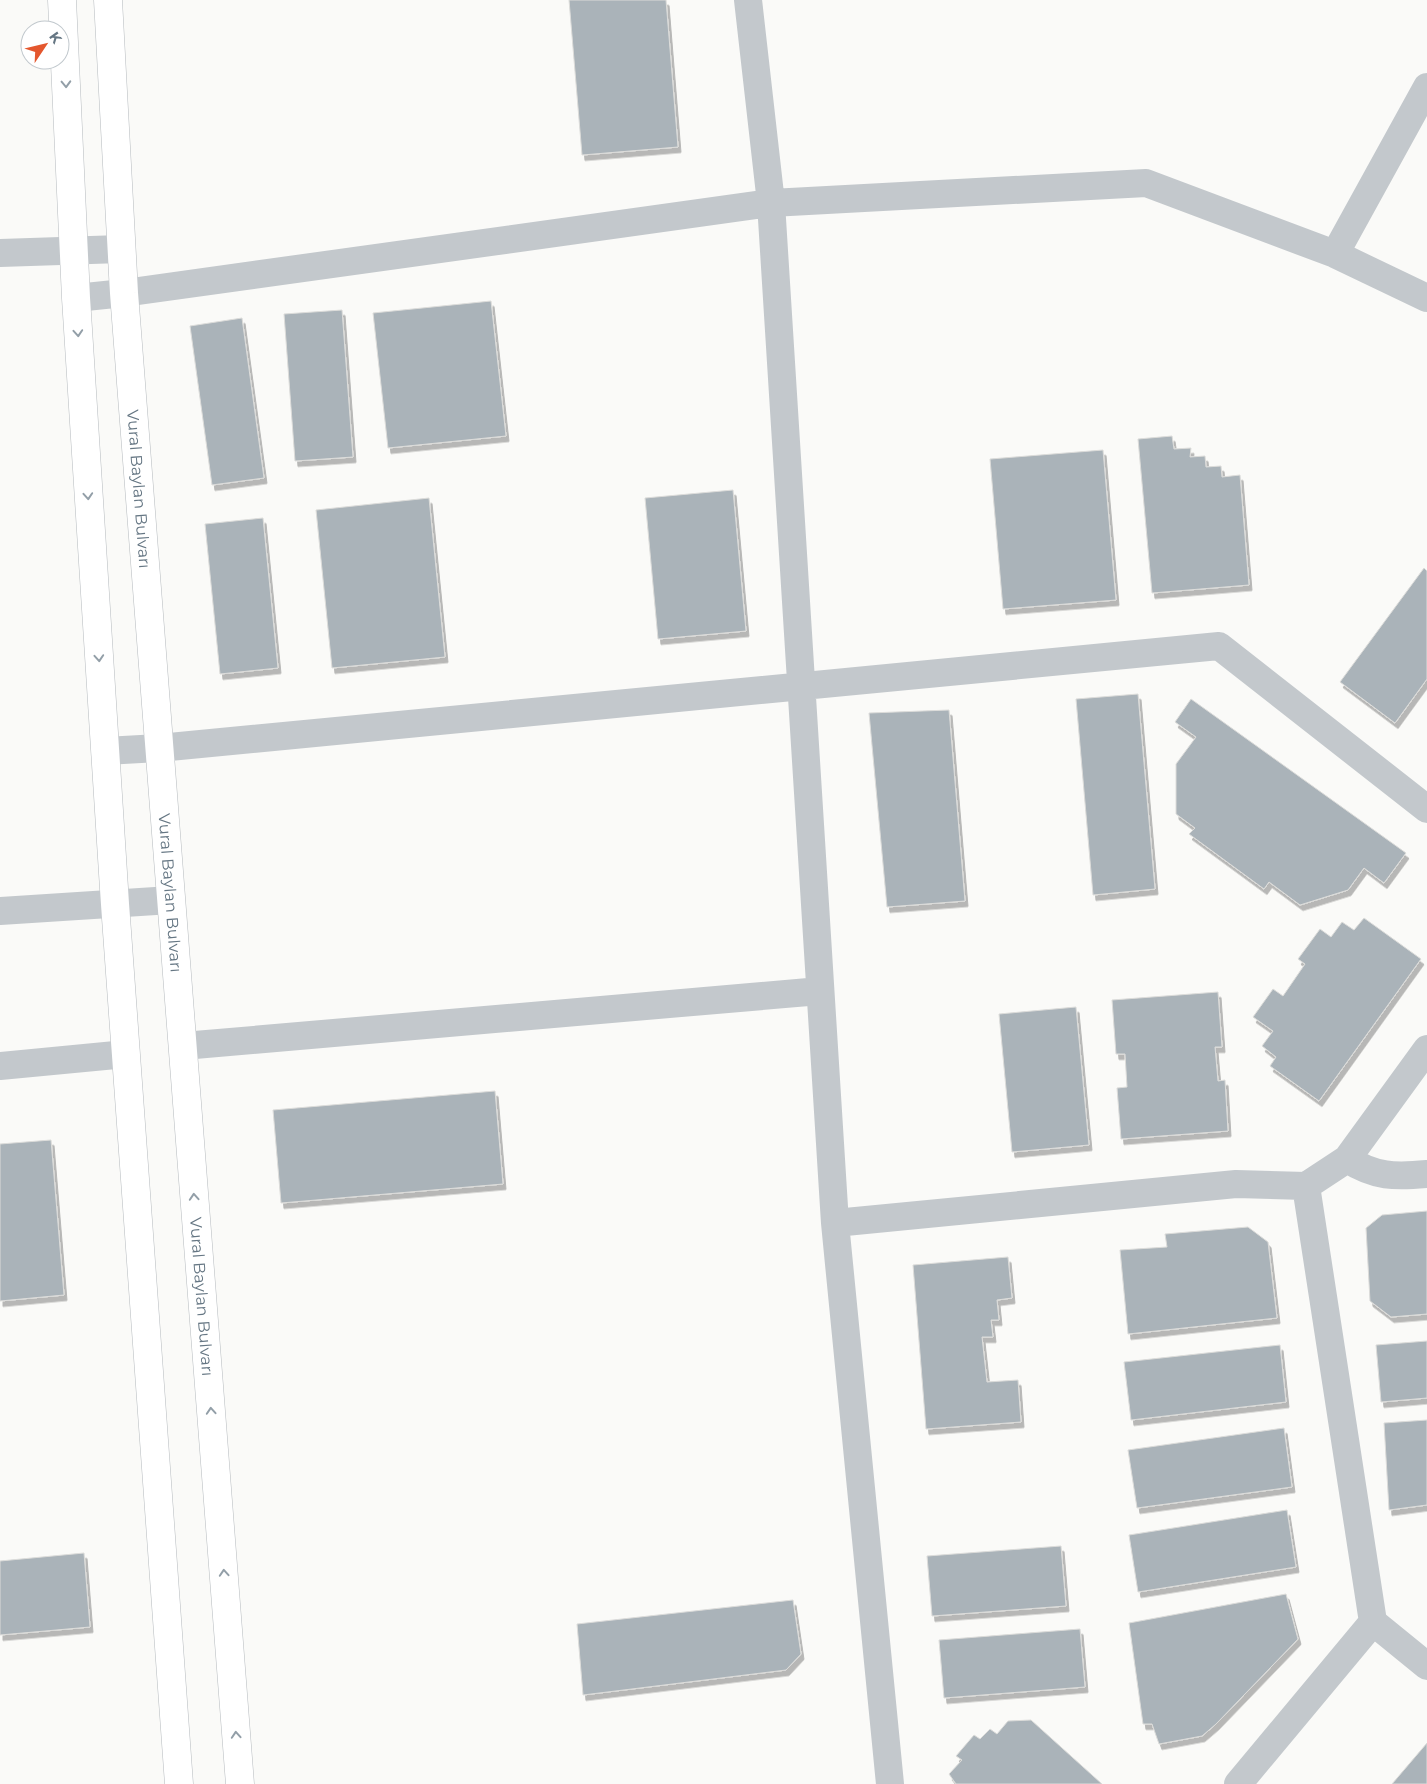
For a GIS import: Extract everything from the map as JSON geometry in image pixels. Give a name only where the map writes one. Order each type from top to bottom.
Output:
[{"type":"main road","points":[[62,0],[73,249],[115,904],[179,1784]]},
{"type":"main road","name":"Vural Baylan Bulvarı","points":[[108,0],[124,293],[240,1784]]},
{"type":"street","points":[[748,0],[772,203],[835,1223],[890,1784]]},
{"type":"street","points":[[1335,254],[1427,87]]},
{"type":"street","points":[[76,298],[124,293],[772,203],[1146,184],[1335,254],[1427,298]]},
{"type":"street","points":[[0,253],[73,249],[121,249]]},
{"type":"street","points":[[105,751],[159,748],[1219,646],[1427,809]]},
{"type":"street","points":[[0,911],[171,900]]},
{"type":"street","points":[[183,1046],[820,992]]},
{"type":"street","points":[[835,1223],[1236,1184],[1306,1186],[1347,1159],[1427,1049]]},
{"type":"street","points":[[0,1066],[126,1054]]},
{"type":"street","points":[[1347,1159],[1365,1170],[1383,1175],[1401,1177],[1427,1174]]},
{"type":"street","points":[[1306,1186],[1373,1622],[1427,1666]]},
{"type":"street","points":[[1238,1784],[1373,1622]]},
{"type":"building","points":[[569,0],[666,0],[678,147],[582,155]]},
{"type":"building","points":[[491,301],[506,436],[388,448],[373,313]]},
{"type":"building","points":[[342,310],[353,457],[295,461],[284,314]]},
{"type":"building","points":[[242,318],[264,478],[212,485],[190,326]]},
{"type":"building","points":[[1172,436],[1174,449],[1191,448],[1190,457],[1205,456],[1206,467],[1221,466],[1222,477],[1240,475],[1249,585],[1152,593],[1138,439]]},
{"type":"building","points":[[1103,450],[1116,600],[1003,609],[990,459]]},
{"type":"building","points":[[733,490],[746,631],[658,639],[645,498]]},
{"type":"building","points":[[429,498],[445,657],[332,668],[316,510]]},
{"type":"building","points":[[263,518],[278,668],[220,674],[205,524]]},
{"type":"building","points":[[1424,568],[1427,571],[1427,679],[1395,723],[1340,682]]},
{"type":"building","points":[[1138,694],[1155,889],[1093,895],[1076,699]]},
{"type":"building","points":[[1191,699],[1406,853],[1384,883],[1364,868],[1348,890],[1300,905],[1269,882],[1264,889],[1189,834],[1195,828],[1176,814],[1176,764],[1196,737],[1175,722]]},
{"type":"building","points":[[949,710],[965,901],[887,907],[869,713]]},
{"type":"building","points":[[1364,918],[1421,959],[1319,1101],[1270,1066],[1276,1057],[1262,1046],[1273,1031],[1253,1017],[1273,989],[1283,996],[1305,964],[1298,959],[1320,929],[1331,937],[1342,922],[1354,930]]},
{"type":"building","points":[[1218,992],[1222,1047],[1215,1047],[1218,1081],[1225,1080],[1228,1131],[1121,1139],[1117,1088],[1127,1087],[1125,1054],[1116,1054],[1112,1000]]},
{"type":"building","points":[[1076,1007],[1089,1145],[1012,1152],[999,1014]]},
{"type":"building","points":[[495,1091],[503,1184],[281,1203],[273,1110]]},
{"type":"building","points":[[51,1140],[64,1295],[0,1301],[0,1144]]},
{"type":"building","points":[[1427,1211],[1427,1314],[1391,1317],[1370,1301],[1366,1228],[1382,1215]]},
{"type":"building","points":[[1248,1227],[1268,1242],[1277,1318],[1128,1334],[1120,1250],[1167,1247],[1165,1234]]},
{"type":"building","points":[[1008,1257],[1012,1298],[997,1300],[999,1320],[991,1320],[993,1337],[982,1337],[987,1382],[1018,1380],[1021,1422],[926,1429],[913,1265]]},
{"type":"building","points":[[1427,1341],[1427,1398],[1381,1402],[1376,1345]]},
{"type":"building","points":[[1280,1345],[1286,1402],[1131,1420],[1124,1362]]},
{"type":"building","points":[[1427,1420],[1427,1505],[1389,1510],[1384,1423]]},
{"type":"building","points":[[1284,1428],[1292,1487],[1137,1508],[1128,1450]]},
{"type":"building","points":[[1287,1510],[1296,1567],[1138,1592],[1129,1535]]},
{"type":"building","points":[[1061,1546],[1066,1606],[932,1616],[927,1556]]},
{"type":"building","points":[[84,1553],[90,1627],[0,1635],[0,1561]]},
{"type":"building","points":[[1286,1594],[1298,1639],[1216,1724],[1202,1736],[1159,1744],[1152,1724],[1143,1724],[1129,1623]]},
{"type":"building","points":[[793,1600],[801,1654],[786,1670],[583,1695],[577,1624]]},
{"type":"building","points":[[1080,1629],[1085,1687],[944,1698],[939,1640]]},
{"type":"building","points":[[1031,1720],[1102,1784],[956,1784],[949,1774],[962,1760],[956,1756],[974,1735],[980,1739],[990,1729],[997,1734],[1008,1721]]},
{"type":"building","points":[[1427,1743],[1427,1784],[1392,1784]]}]
